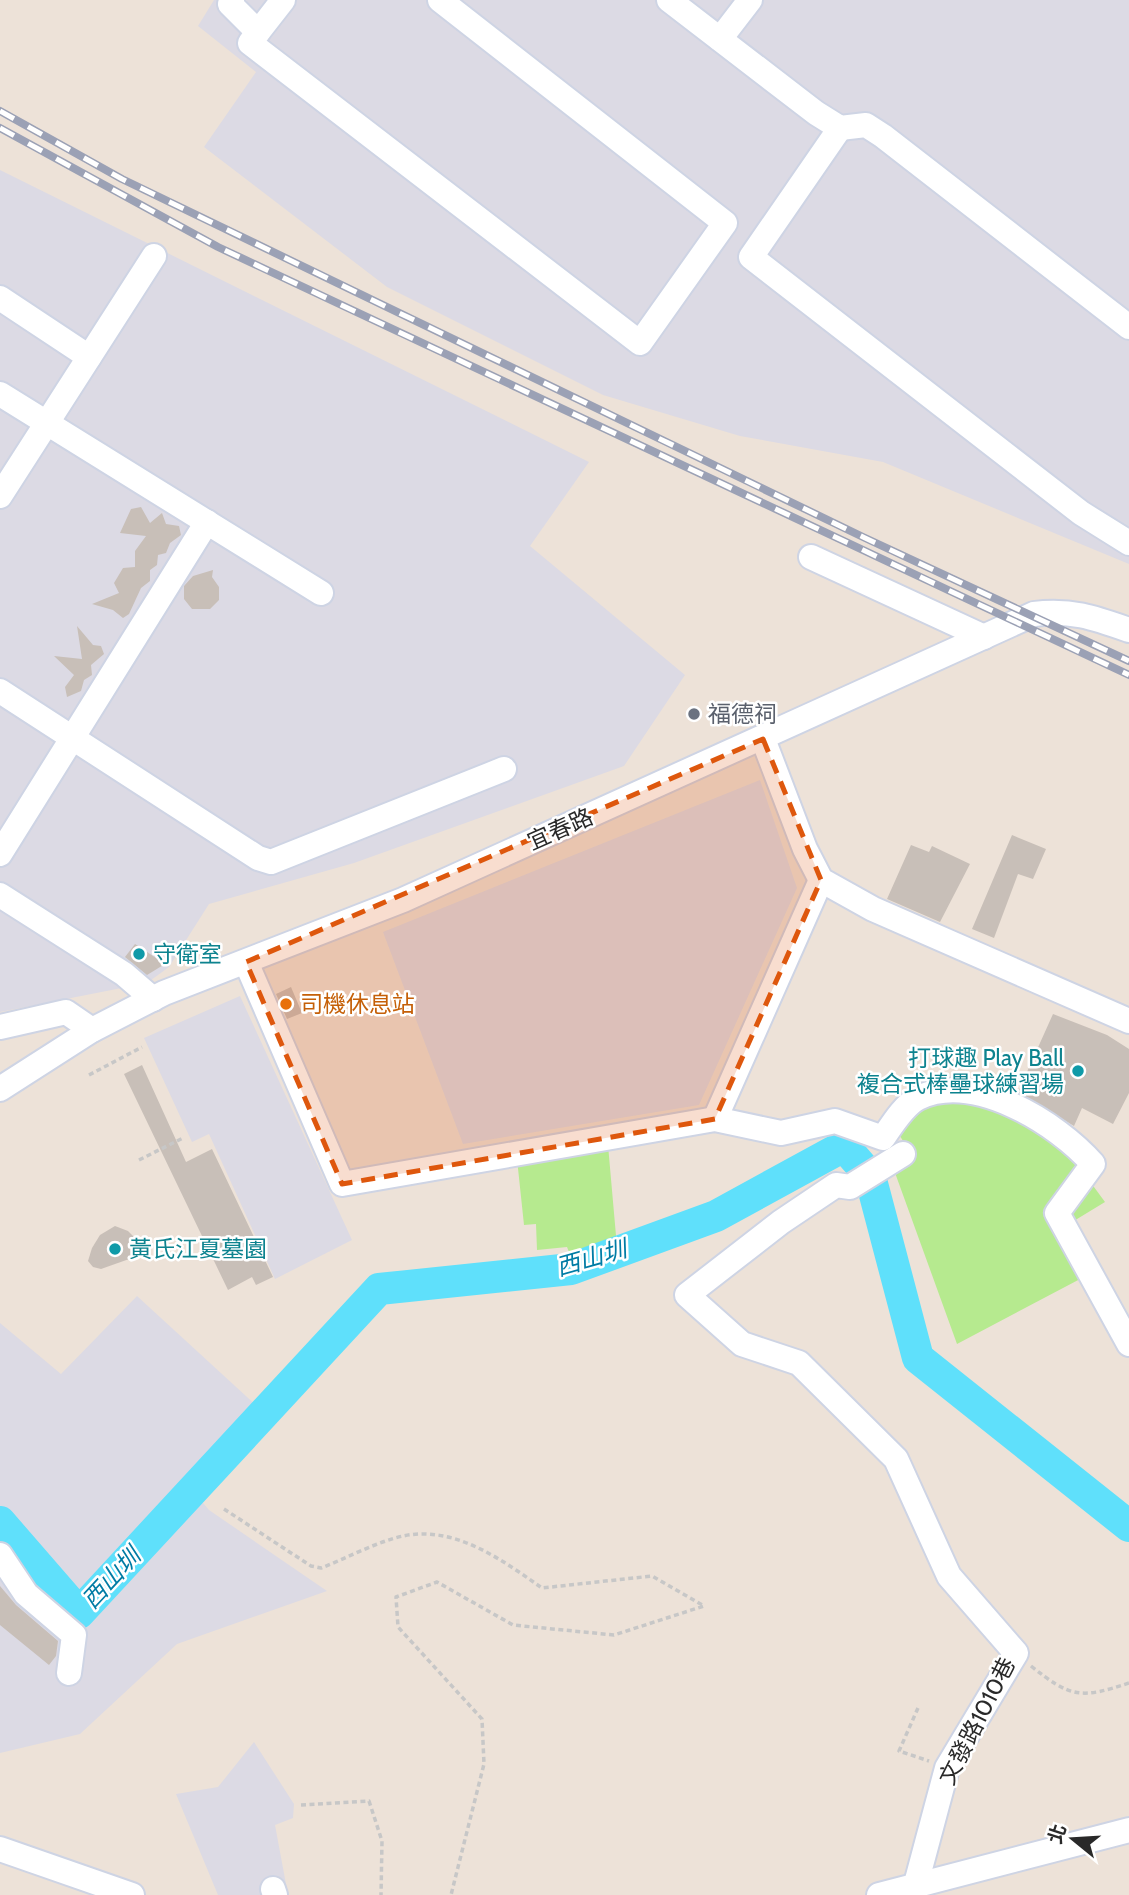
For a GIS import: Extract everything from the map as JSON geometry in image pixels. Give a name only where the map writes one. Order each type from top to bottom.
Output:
[{"type":"street","points":[[232,0],[230,4],[258,32]]},
{"type":"street","points":[[283,0],[250,43],[640,343],[725,223],[440,0]]},
{"type":"street","points":[[669,0],[840,128],[866,125],[883,136],[1129,327]]},
{"type":"street","points":[[720,39],[750,0]]},
{"type":"street","points":[[840,128],[751,257],[1081,513],[1129,543]]},
{"type":"street","points":[[0,496],[154,256]]},
{"type":"street","points":[[0,298],[89,357]]},
{"type":"street","points":[[0,394],[321,593]]},
{"type":"street","points":[[0,854],[207,522]]},
{"type":"street","points":[[811,557],[984,637]]},
{"type":"street","name":"宜春路","points":[[0,1089],[92,1030],[153,999],[403,900],[1034,614],[1060,610],[1086,614],[1129,630]]},
{"type":"street","points":[[0,691],[258,858],[271,862],[504,769]]},
{"type":"street","points":[[763,738],[805,849],[821,880],[873,909],[1129,1021]]},
{"type":"street","points":[[715,1119],[821,880]]},
{"type":"street","points":[[0,895],[124,974],[153,999]]},
{"type":"street","points":[[246,962],[342,1184],[715,1119],[781,1133],[835,1121],[883,1138],[915,1099],[938,1090],[962,1090],[996,1098],[1073,1141],[1093,1164],[1057,1213],[1129,1344]]},
{"type":"street","points":[[0,1027],[66,1013],[92,1030]]},
{"type":"street","name":"文發路1010巷","points":[[903,1154],[850,1187],[836,1185],[781,1222],[687,1295],[742,1344],[799,1363],[896,1460],[949,1576],[1016,1653],[947,1768],[914,1890]]},
{"type":"street","points":[[0,1555],[26,1594],[74,1635],[69,1673]]},
{"type":"street","points":[[879,1895],[914,1890],[1129,1830]]},
{"type":"street","points":[[0,1849],[132,1895]]},
{"type":"path","points":[[89,1075],[142,1047]]},
{"type":"path","points":[[139,1160],[183,1138]]},
{"type":"path","points":[[224,1509],[311,1566],[321,1568],[403,1536],[442,1535],[490,1552],[542,1588],[652,1576],[705,1606],[614,1635],[513,1625],[437,1582],[396,1597],[398,1627],[482,1720],[484,1764],[451,1895]]},
{"type":"path","points":[[1016,1653],[1056,1687],[1091,1695],[1129,1683]]},
{"type":"path","points":[[918,1708],[899,1751],[947,1768]]},
{"type":"path","points":[[301,1805],[369,1801],[382,1841],[381,1895]]},
{"type":"highlighted area","points":[[763,739],[821,880],[715,1119],[342,1184],[246,962]]},
{"type":"shaded area","points":[[214,0],[1129,0],[1129,564],[883,462],[740,436],[603,395],[387,287],[204,147],[256,72],[198,26]]},
{"type":"shaded area","points":[[0,170],[589,462],[530,546],[685,675],[624,766],[354,863],[209,904],[169,967],[147,983],[0,1012]]},
{"type":"shaded area","points":[[760,780],[797,888],[699,1105],[463,1144],[383,932]]},
{"type":"shaded area","points":[[240,996],[352,1240],[275,1279],[209,1134],[192,1142],[144,1038]]},
{"type":"shaded area","points":[[137,1296],[260,1409],[187,1484],[209,1510],[327,1591],[177,1644],[80,1734],[0,1753],[0,1323],[61,1374]]},
{"type":"shaded area","points":[[254,1742],[294,1804],[293,1818],[275,1825],[288,1895],[218,1895],[176,1794],[218,1787]]},
{"type":"green space","points":[[970,1096],[1061,1142],[1105,1202],[1059,1230],[1082,1278],[957,1344],[894,1170],[914,1158],[898,1133],[926,1100]]},
{"type":"green space","points":[[608,1145],[617,1247],[569,1252],[567,1247],[537,1250],[536,1224],[524,1225],[517,1159]]},
{"type":"building","points":[[141,507],[150,523],[162,513],[166,524],[179,526],[181,535],[170,543],[166,553],[158,555],[157,565],[150,570],[150,581],[141,588],[129,614],[123,618],[113,610],[92,604],[119,593],[114,583],[123,568],[135,567],[135,551],[146,536],[120,533],[131,509]]},
{"type":"building","points":[[213,570],[212,577],[219,587],[219,600],[210,609],[192,609],[184,599],[184,586],[193,576]]},
{"type":"building","points":[[77,626],[93,645],[101,646],[104,654],[91,665],[92,675],[84,680],[81,691],[67,697],[65,687],[74,675],[54,656],[82,659]]},
{"type":"building","points":[[1012,835],[1046,849],[1033,879],[1018,874],[994,938],[972,929]]},
{"type":"building","points":[[911,845],[929,852],[932,846],[970,864],[940,922],[887,899]]},
{"type":"building","name":"守衛室","points":[[135,944],[165,964],[147,975],[125,957]]},
{"type":"building","name":"司機休息站","points":[[291,987],[302,1013],[287,1019],[276,994]]},
{"type":"building","name":"打球趣 Play Ball 複合式棒壘球練習場","points":[[1053,1014],[1107,1035],[1129,1049],[1129,1093],[1113,1124],[1082,1108],[1074,1126],[1018,1092]]},
{"type":"building","points":[[142,1065],[186,1162],[212,1149],[273,1277],[256,1285],[252,1277],[228,1290],[124,1074]]},
{"type":"building","name":"黃氏江夏墓園","points":[[115,1226],[128,1231],[136,1239],[139,1251],[132,1258],[101,1269],[93,1267],[88,1261],[92,1248],[100,1235]]},
{"type":"building","points":[[0,1586],[16,1605],[58,1641],[56,1656],[49,1665],[0,1625]]},
{"type":"waterway","name":"西山圳","points":[[0,1522],[79,1613],[379,1289],[571,1269],[716,1216],[844,1146],[870,1176],[918,1358],[1129,1526]]},
{"type":"railway","points":[[0,111],[122,179],[863,537],[1129,661]]},
{"type":"railway","points":[[0,128],[218,247],[1129,675]]},
{"type":"place","name":"福德祠","points":[[694,714]]},
{"type":"place","name":"守衛室","points":[[139,954]]},
{"type":"place","name":"司機休息站","points":[[286,1004]]},
{"type":"place","name":"打球趣 Play Ball 複合式棒壘球練習場","points":[[1078,1071]]},
{"type":"place","name":"黃氏江夏墓園","points":[[115,1249]]}]
